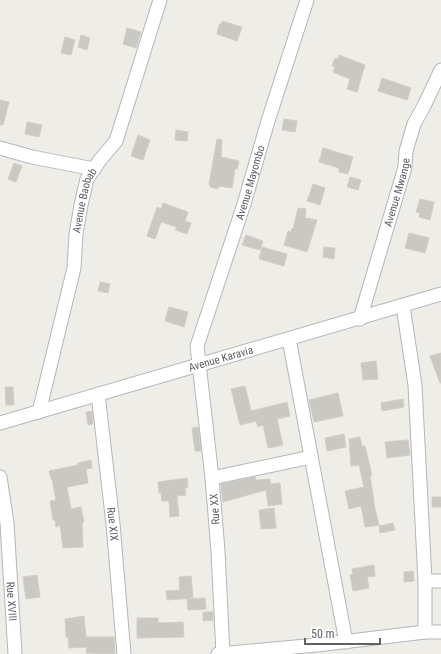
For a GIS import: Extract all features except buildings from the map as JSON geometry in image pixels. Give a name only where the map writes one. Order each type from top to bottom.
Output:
[{"type":"street","name":"Avenue Baobab","points":[[38,412],[74,268],[76,234],[80,206],[87,179],[116,141],[160,0]]},
{"type":"street","name":"Avenue Mayombo","points":[[198,365],[197,346],[244,204],[268,121],[307,0]]},
{"type":"street","name":"Avenue Mwange","points":[[360,319],[405,167],[406,151],[414,124],[441,70]]},
{"type":"street","points":[[0,148],[32,157],[94,169]]},
{"type":"street","name":"Avenue Karavia","points":[[0,423],[360,319],[441,294]]},
{"type":"street","points":[[403,306],[415,385],[425,581],[426,632]]},
{"type":"street","points":[[289,339],[346,642]]},
{"type":"street","name":"Rue XX","points":[[198,365],[212,478],[218,551],[223,654]]},
{"type":"street","name":"Rue XIX","points":[[98,394],[113,524],[124,654]]},
{"type":"street","points":[[212,478],[311,457]]},
{"type":"street","name":"Rue XVIII","points":[[0,477],[7,523],[15,654]]},
{"type":"street","points":[[425,581],[441,581]]},
{"type":"street","points":[[218,654],[317,650],[346,642],[426,632],[441,632]]}]
